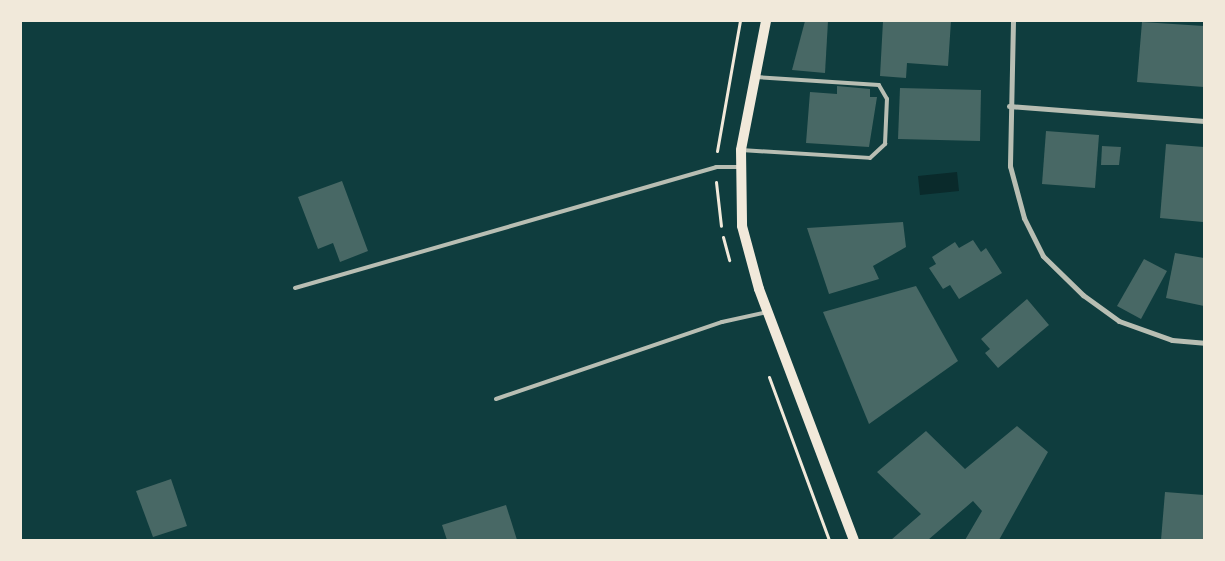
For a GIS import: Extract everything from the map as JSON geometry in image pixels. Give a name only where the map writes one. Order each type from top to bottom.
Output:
[{"type":"main road","points":[[766,21],[753,77],[739,167],[747,254],[854,540]]},
{"type":"street","points":[[1013,21],[1009,106],[1010,166],[1024,218],[1044,256],[1083,295],[1119,321],[1172,340],[1204,343]]},
{"type":"street","points":[[1009,106],[1204,120]]},
{"type":"lane","points":[[741,150],[870,158],[885,144],[887,99],[879,86],[753,77]]},
{"type":"lane","points":[[295,288],[716,167],[739,167]]},
{"type":"lane","points":[[496,399],[704,328],[768,312]]},
{"type":"water","points":[[957,172],[959,191],[920,195],[918,176]]},
{"type":"building","points":[[805,21],[828,21],[825,73],[792,70]]},
{"type":"building","points":[[883,21],[951,21],[948,66],[907,63],[906,78],[880,76]]},
{"type":"building","points":[[1142,22],[1204,26],[1204,87],[1137,82]]},
{"type":"building","points":[[837,86],[870,89],[870,97],[877,97],[869,147],[806,143],[810,92],[837,94]]},
{"type":"building","points":[[900,88],[981,90],[980,141],[898,139]]},
{"type":"building","points":[[1046,131],[1099,135],[1095,188],[1042,184]]},
{"type":"building","points":[[1166,144],[1204,147],[1203,222],[1160,218]]},
{"type":"building","points":[[1102,146],[1121,147],[1119,165],[1101,165]]},
{"type":"building","points":[[342,181],[368,251],[340,262],[333,243],[318,249],[298,197]]},
{"type":"building","points":[[903,222],[906,247],[873,266],[879,279],[829,294],[807,228]]},
{"type":"building","points":[[973,240],[981,252],[986,248],[1002,273],[959,299],[950,285],[943,289],[929,268],[936,264],[932,257],[955,242],[959,248]]},
{"type":"building","points":[[1175,253],[1204,258],[1204,306],[1166,298]]},
{"type":"building","points":[[1144,259],[1167,271],[1141,319],[1117,306]]},
{"type":"building","points":[[916,286],[958,361],[869,424],[823,312]]},
{"type":"building","points":[[1027,299],[1049,325],[998,368],[985,353],[990,349],[981,339]]},
{"type":"building","points":[[1017,426],[1048,452],[999,540],[965,540],[982,511],[973,501],[928,540],[891,540],[921,514],[877,472],[926,431],[965,469]]},
{"type":"building","points":[[171,479],[187,526],[153,537],[136,491]]},
{"type":"building","points":[[1165,492],[1204,495],[1204,540],[1161,540]]},
{"type":"building","points":[[506,505],[517,540],[447,540],[442,525]]}]
